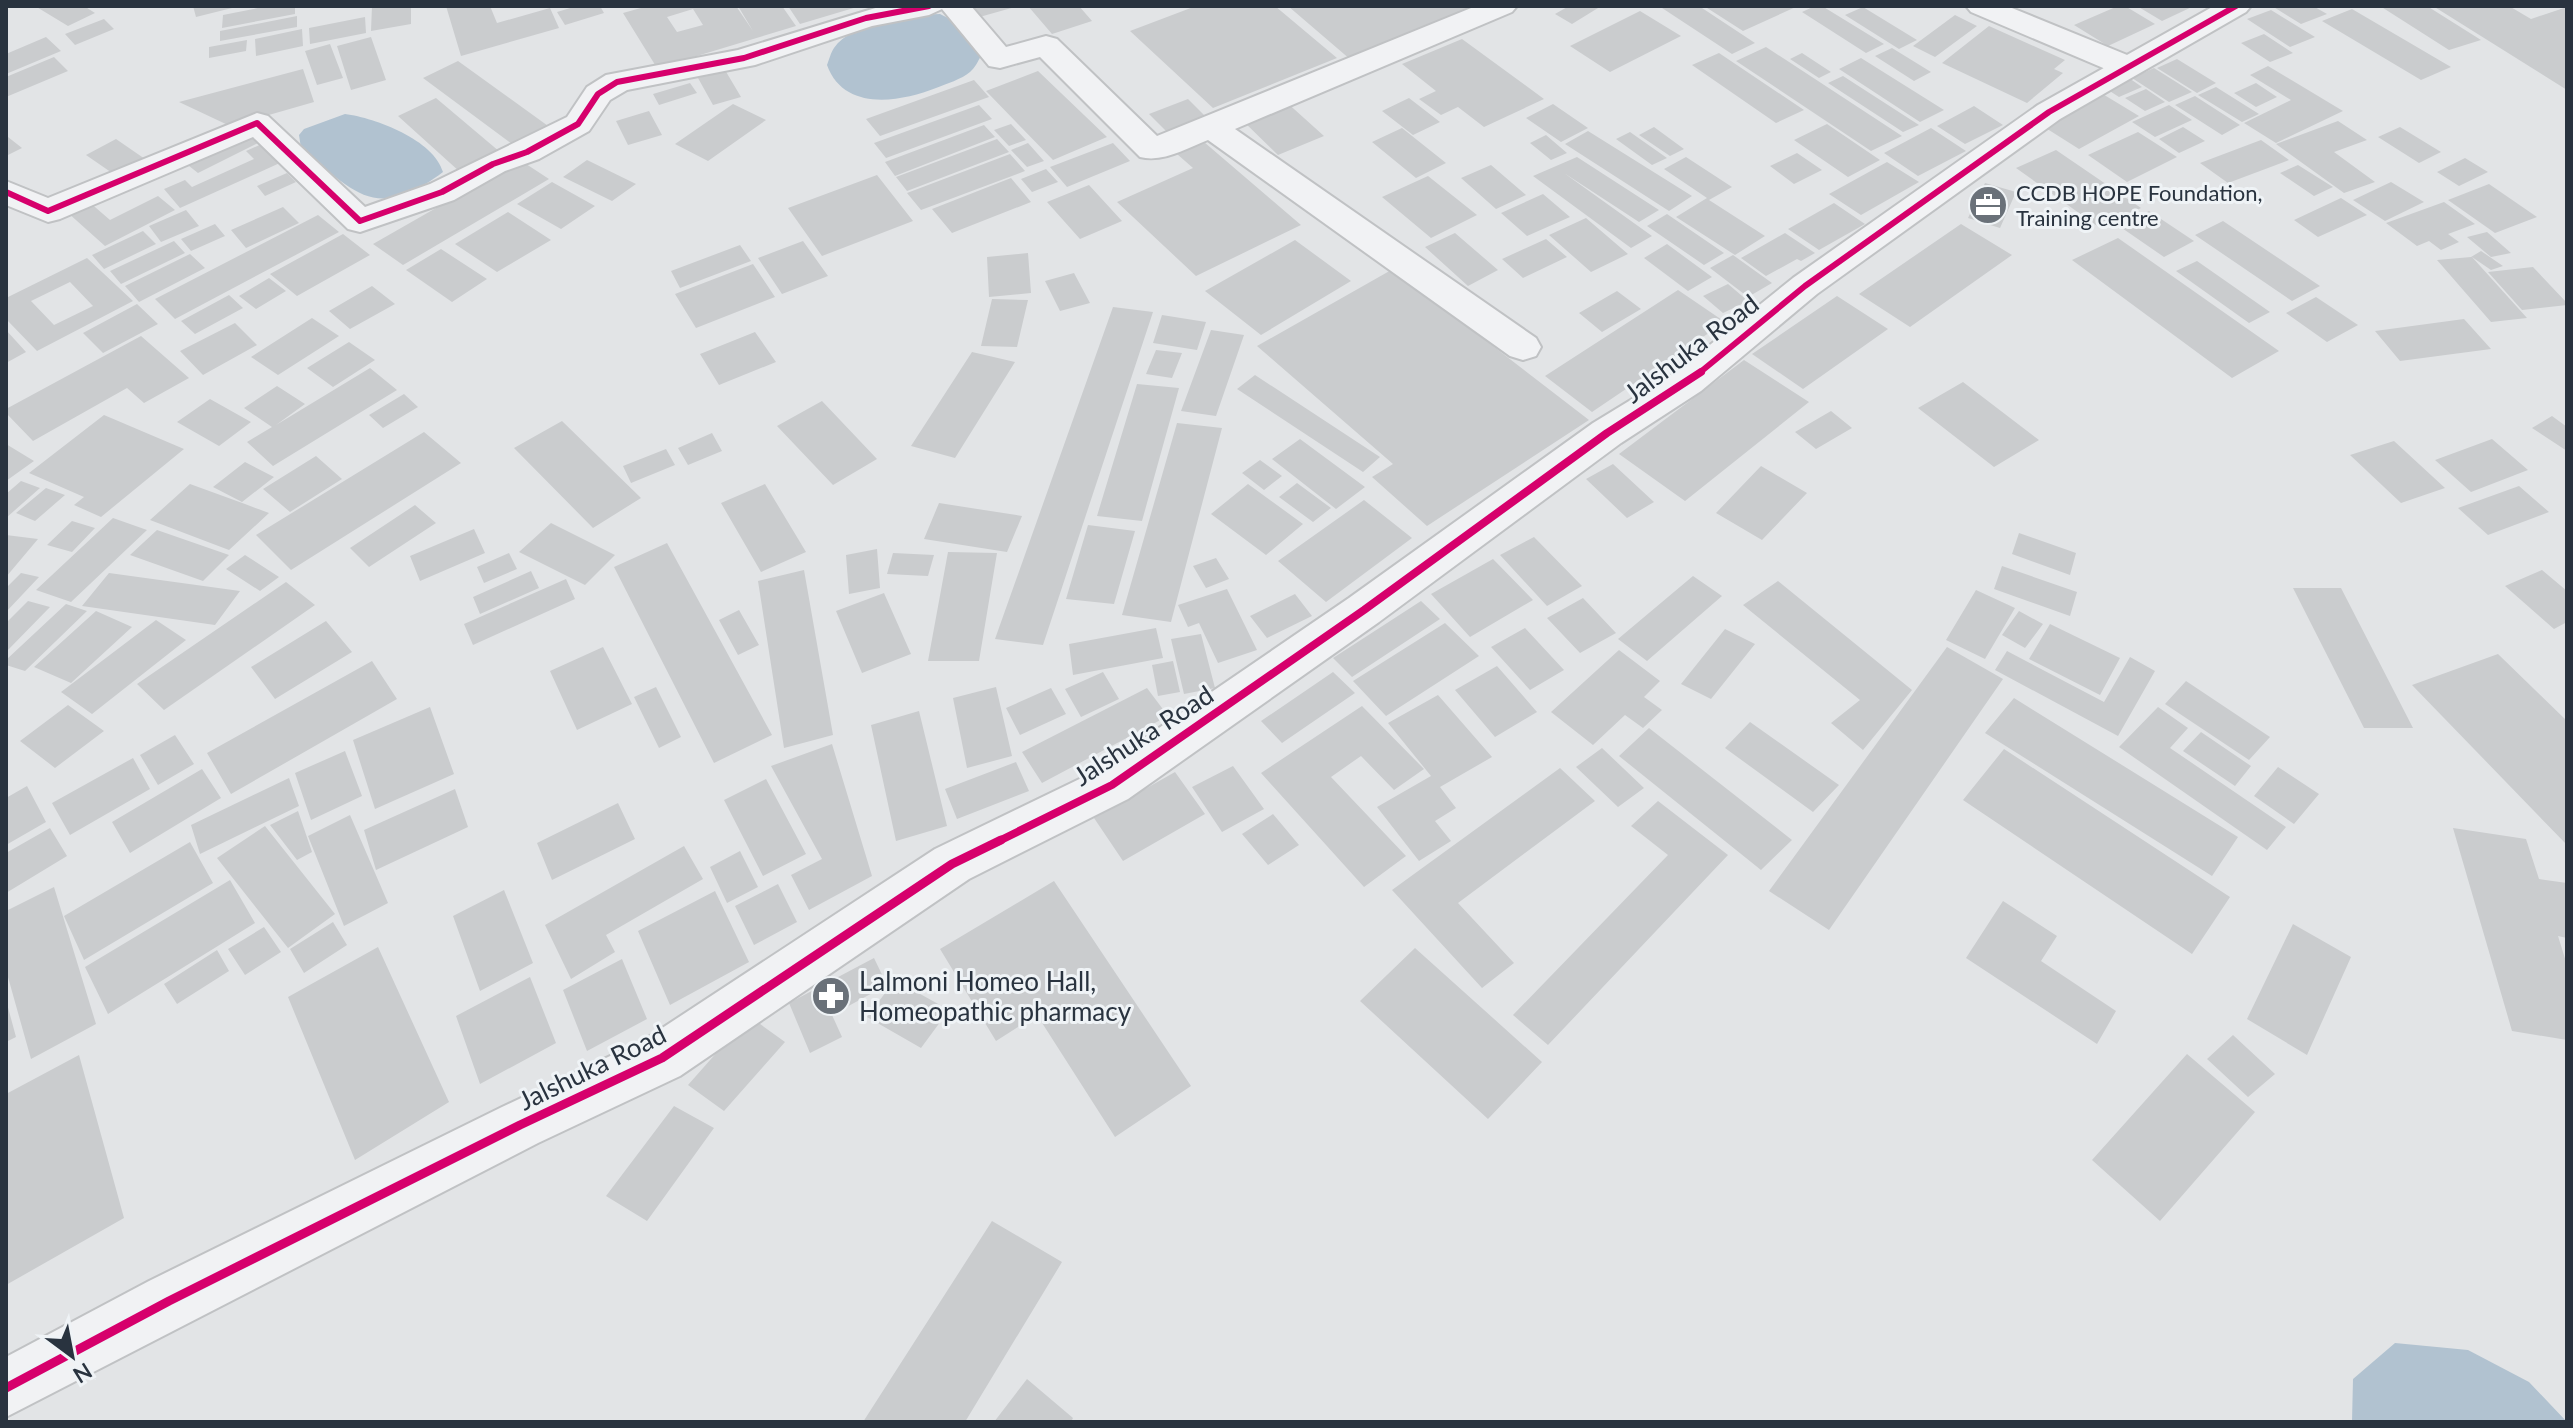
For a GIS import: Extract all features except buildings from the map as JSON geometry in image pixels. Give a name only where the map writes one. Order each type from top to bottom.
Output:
[{"type":"street","points":[[6,192],[48,211],[257,123],[360,221],[442,192],[493,164],[527,152],[578,124],[598,94],[617,82],[744,58],[866,18],[929,6]]},
{"type":"street","points":[[955,6],[1000,59],[1046,45],[1152,150],[1502,6]]},
{"type":"street","points":[[1981,6],[2126,66]]},
{"type":"street","name":"Jalshuka Road","points":[[6,1388],[169,1301],[662,1058],[952,864],[1112,785],[1364,610],[1607,433],[1688,382],[1805,286],[1955,177],[2049,112],[2236,6]]},
{"type":"street","points":[[1211,127],[1523,347]]},
{"type":"water","points":[[940,14],[952,20],[981,56],[967,75],[922,93],[890,99],[859,97],[835,80],[827,65],[833,50],[854,32],[883,22]]},
{"type":"water","points":[[345,114],[372,120],[402,132],[428,150],[443,172],[400,196],[383,199],[352,189],[301,148],[299,135],[304,129]]},
{"type":"water","points":[[2395,1343],[2468,1350],[2529,1382],[2567,1422],[2352,1422],[2353,1379]]},
{"type":"cycle path","points":[[6,192],[48,211],[257,123],[360,221],[442,192],[493,164],[527,152],[578,124],[598,94],[617,82],[744,58],[866,18],[929,6]]},
{"type":"cycle path","points":[[6,1388],[169,1301],[520,1125],[662,1058],[952,864],[1112,785],[1364,610],[1607,433],[1688,382],[1805,286],[2049,112],[2236,6]]},
{"type":"place","name":"CCDB HOPE Foundation, Training centre","points":[[1988,205]]},
{"type":"place","name":"Lalmoni Homeo Hall, Homeopathic pharmacy","points":[[831,996]]}]
